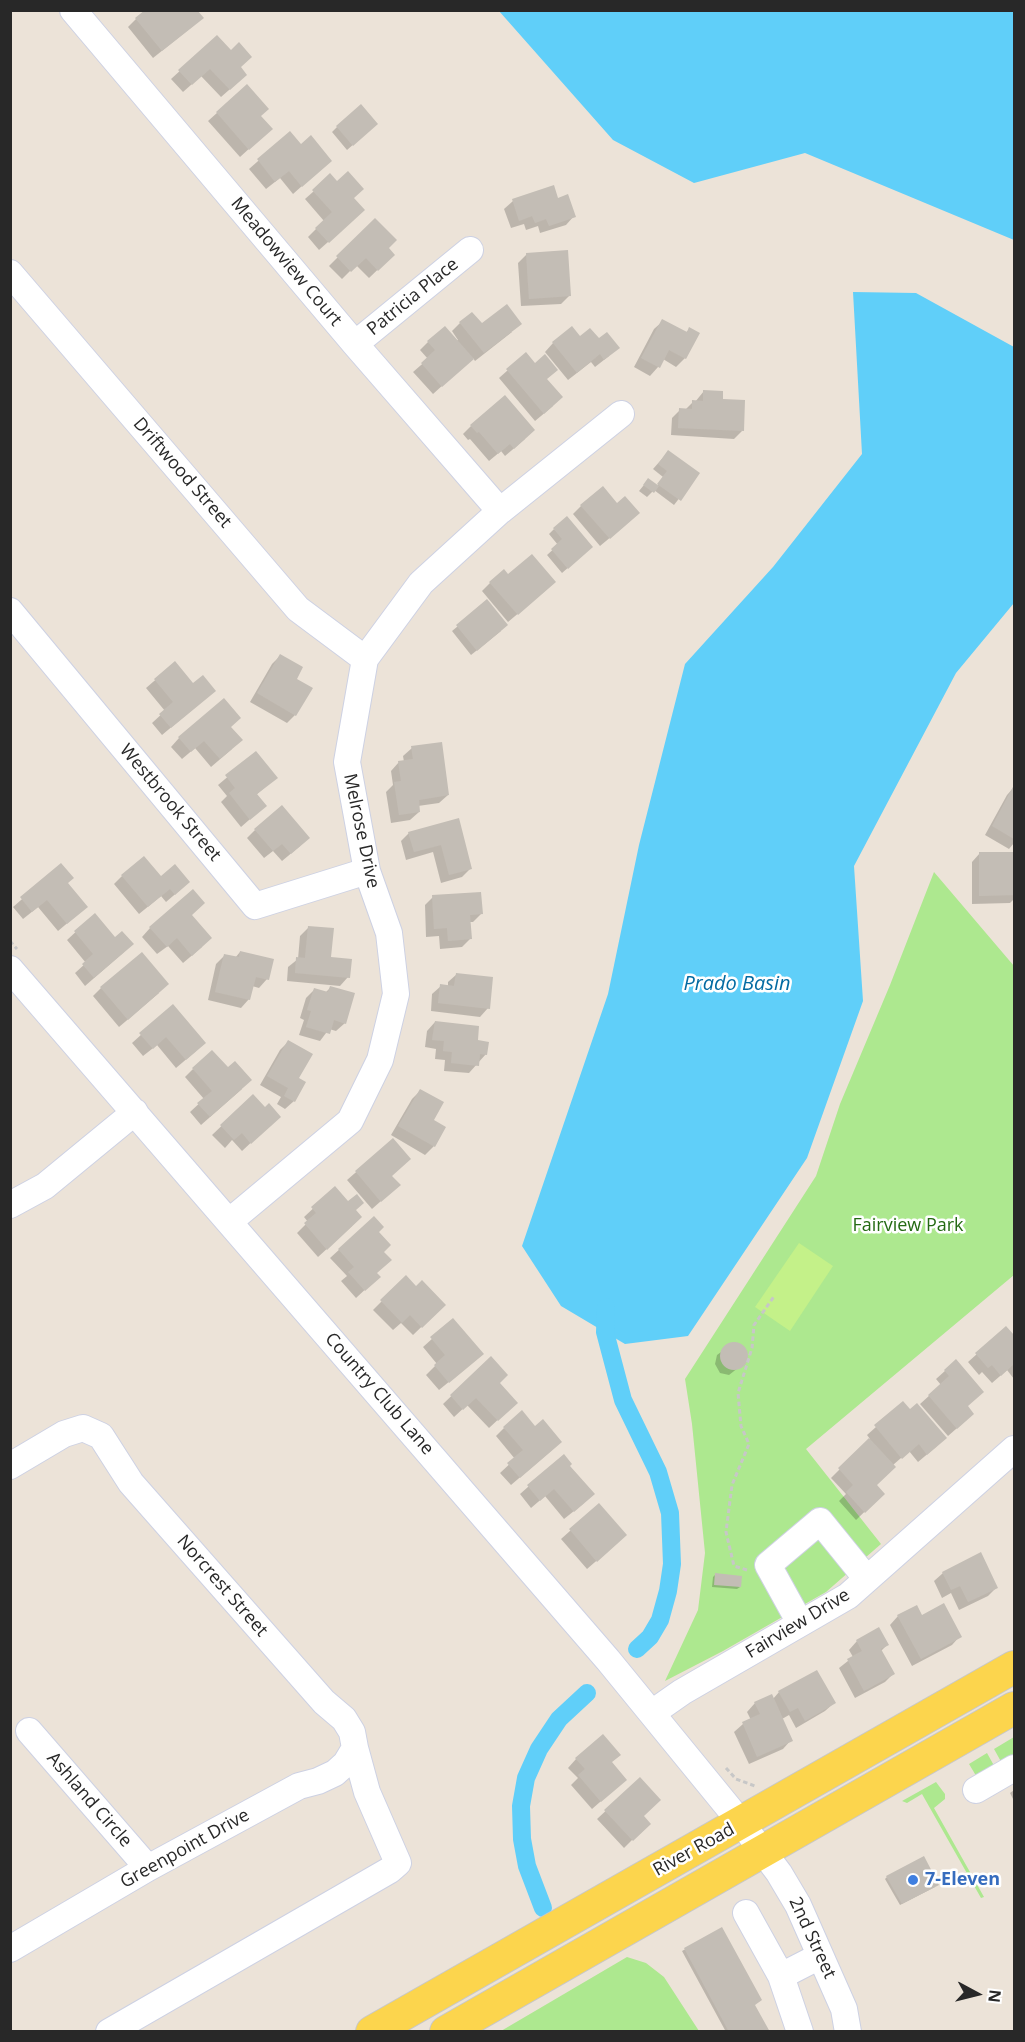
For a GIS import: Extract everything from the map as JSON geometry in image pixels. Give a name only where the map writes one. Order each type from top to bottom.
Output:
[{"type":"main road","name":"River Road","points":[[372,2031],[742,1824],[1014,1667]]},
{"type":"main road","name":"River Road","points":[[446,2031],[622,1933],[1014,1708]]},
{"type":"street","name":"Meadowview Court","points":[[73,10],[355,344],[500,511]]},
{"type":"street","name":"Patricia Place","points":[[355,344],[470,250]]},
{"type":"street","name":"Driftwood Street","points":[[10,273],[298,609],[365,659]]},
{"type":"street","name":"Melrose Drive","points":[[230,1221],[350,1121],[380,1060],[396,994],[389,933],[367,871],[346,762],[365,659],[421,583],[500,511],[621,414]]},
{"type":"street","name":"Westbrook Street","points":[[10,611],[255,906],[367,871]]},
{"type":"street","name":"Country Club Lane","points":[[10,969],[608,1660],[742,1824]]},
{"type":"street","points":[[10,1205],[45,1186],[135,1112]]},
{"type":"street","name":"Norcrest Street","points":[[10,1466],[64,1434],[83,1428],[101,1436],[131,1483],[324,1702],[344,1719],[352,1732],[367,1792],[398,1863],[380,1876],[109,2031]]},
{"type":"street","name":"Fairview Drive","points":[[652,1713],[682,1692],[848,1596],[1014,1449]]},
{"type":"street","points":[[801,1623],[768,1566],[820,1521],[867,1579]]},
{"type":"street","name":"Ashland Circle","points":[[29,1731],[148,1868]]},
{"type":"street","name":"Greenpoint Drive","points":[[10,1949],[148,1868],[299,1786],[335,1773],[355,1748]]},
{"type":"street","points":[[976,1790],[1014,1768]]},
{"type":"street","name":"2nd Street","points":[[742,1824],[779,1873],[798,1905],[844,2010],[848,2031]]},
{"type":"street","points":[[746,1913],[781,1976],[800,2031]]},
{"type":"street","points":[[781,1976],[820,1956]]},
{"type":"path","points":[[768,1566],[752,1571],[734,1566],[726,1532],[732,1485],[749,1444],[741,1426],[738,1393],[752,1348],[754,1325],[776,1295]]},
{"type":"path","points":[[721,1763],[736,1779],[757,1786]]},
{"type":"green space","name":"Fairview Park","points":[[934,872],[1014,966],[1014,1275],[806,1449],[881,1544],[826,1592],[723,1651],[665,1681],[698,1610],[705,1553],[692,1424],[685,1379],[816,1176],[840,1104]]},
{"type":"green space","points":[[799,1243],[833,1266],[790,1331],[755,1307]]},
{"type":"green space","points":[[1014,1737],[1014,1761],[1004,1767],[994,1749]]},
{"type":"green space","points":[[987,1753],[997,1771],[978,1779],[969,1764]]},
{"type":"green space","points":[[936,1782],[945,1794],[945,1799],[934,1808],[984,1897],[981,1898],[922,1794],[907,1803],[902,1801]]},
{"type":"green space","points":[[627,1957],[646,1963],[664,1977],[699,2031],[501,2031]]},
{"type":"water","points":[[499,11],[1014,11],[1014,240],[805,153],[694,183],[613,140]]},
{"type":"water","name":"Prado Basin","points":[[853,292],[916,293],[1014,347],[1014,603],[956,673],[854,866],[863,1001],[807,1158],[688,1336],[625,1344],[561,1306],[522,1246],[608,994],[639,845],[685,664],[773,567],[862,454]]},
{"type":"building","points":[[145,10],[197,10],[204,18],[162,51],[135,18]]},
{"type":"building","points":[[217,35],[231,50],[239,42],[252,57],[241,67],[247,75],[230,90],[210,69],[192,85],[178,70]]},
{"type":"building","points":[[247,84],[269,109],[261,116],[273,129],[249,150],[216,112]]},
{"type":"building","points":[[361,104],[378,124],[353,146],[336,126]]},
{"type":"building","points":[[290,131],[301,144],[311,135],[332,161],[302,187],[289,171],[275,182],[257,159]]},
{"type":"building","points":[[348,171],[364,189],[354,198],[365,210],[329,243],[315,228],[332,212],[312,190],[330,173],[337,181]]},
{"type":"building","points":[[554,185],[558,198],[568,194],[576,217],[549,226],[546,219],[535,223],[532,216],[519,221],[512,199]]},
{"type":"building","points":[[375,218],[397,240],[389,248],[395,255],[378,271],[366,258],[351,272],[336,256]]},
{"type":"building","points":[[568,250],[571,296],[529,299],[526,253]]},
{"type":"building","points":[[507,304],[522,324],[484,353],[459,322],[472,312],[482,323]]},
{"type":"building","points":[[662,319],[687,332],[689,327],[700,333],[686,359],[669,350],[660,368],[641,358]]},
{"type":"building","points":[[445,326],[474,359],[442,387],[421,363],[435,350],[427,341]]},
{"type":"building","points":[[572,326],[580,336],[590,328],[599,338],[607,332],[620,348],[604,360],[600,354],[577,373],[552,342]]},
{"type":"building","points":[[526,352],[535,363],[545,354],[558,370],[547,379],[563,397],[544,414],[506,369]]},
{"type":"building","points":[[703,390],[723,391],[723,399],[745,400],[744,431],[678,428],[679,408],[692,409],[692,400],[703,401]]},
{"type":"building","points":[[505,395],[535,430],[514,449],[510,444],[498,454],[470,425]]},
{"type":"building","points":[[668,450],[700,473],[681,501],[657,484],[667,471],[658,464]]},
{"type":"building","points":[[648,478],[659,486],[654,493],[643,485]]},
{"type":"building","points":[[603,486],[617,503],[625,496],[640,513],[610,539],[580,505]]},
{"type":"building","points":[[567,516],[593,547],[568,569],[551,549],[562,539],[553,528]]},
{"type":"building","points":[[532,554],[556,582],[518,615],[489,582],[504,569],[508,574]]},
{"type":"building","points":[[487,599],[508,625],[477,651],[456,625]]},
{"type":"building","points":[[280,654],[303,667],[297,679],[313,688],[296,716],[257,693]]},
{"type":"building","points":[[175,661],[193,683],[203,675],[216,691],[171,728],[159,714],[173,702],[154,679]]},
{"type":"building","points":[[224,698],[241,718],[231,727],[243,740],[220,759],[204,741],[191,752],[178,737]]},
{"type":"building","points":[[442,742],[449,795],[419,800],[420,812],[399,815],[394,782],[401,781],[398,761],[413,759],[411,746]]},
{"type":"building","points":[[256,751],[278,778],[257,794],[267,806],[250,820],[229,793],[235,788],[225,775]]},
{"type":"building","points":[[1014,785],[1014,839],[992,826]]},
{"type":"building","points":[[282,805],[310,838],[291,854],[282,844],[273,851],[254,829]]},
{"type":"building","points":[[459,818],[472,869],[449,875],[441,845],[414,852],[408,832]]},
{"type":"building","points":[[979,852],[1014,852],[1014,895],[979,896]]},
{"type":"building","points":[[144,856],[161,876],[175,864],[190,882],[175,895],[170,889],[148,907],[121,875]]},
{"type":"building","points":[[61,863],[74,878],[68,883],[88,907],[67,924],[47,900],[32,912],[20,897]]},
{"type":"building","points":[[193,889],[205,903],[192,915],[212,938],[192,956],[177,938],[167,947],[149,927]]},
{"type":"building","points":[[481,892],[483,914],[470,915],[472,939],[448,941],[447,928],[434,929],[432,895]]},
{"type":"building","points":[[95,913],[115,937],[122,931],[134,944],[94,978],[82,964],[93,954],[74,931]]},
{"type":"building","points":[[308,926],[334,928],[331,957],[352,959],[350,978],[295,973],[296,957],[305,958]]},
{"type":"building","points":[[240,951],[274,959],[269,980],[256,977],[250,1000],[215,992],[224,954],[239,957]]},
{"type":"building","points":[[142,952],[169,984],[128,1020],[100,987]]},
{"type":"building","points":[[456,973],[493,977],[490,1009],[438,1003],[440,984],[454,986]]},
{"type":"building","points":[[330,986],[355,993],[346,1024],[334,1020],[330,1034],[306,1027],[311,1011],[307,1010],[314,988],[328,992]]},
{"type":"building","points":[[173,1004],[206,1043],[186,1060],[166,1037],[153,1049],[139,1033]]},
{"type":"building","points":[[435,1021],[479,1026],[478,1040],[489,1042],[487,1055],[480,1054],[479,1066],[451,1063],[452,1052],[443,1051],[444,1041],[432,1040]]},
{"type":"building","points":[[288,1040],[313,1054],[299,1078],[306,1082],[295,1102],[284,1096],[288,1088],[267,1076]]},
{"type":"building","points":[[212,1050],[228,1067],[235,1061],[252,1080],[210,1117],[197,1103],[212,1091],[192,1068]]},
{"type":"building","points":[[420,1089],[444,1102],[434,1120],[446,1127],[435,1147],[398,1126]]},
{"type":"building","points":[[253,1094],[265,1107],[269,1103],[281,1117],[251,1144],[242,1133],[234,1140],[220,1125]]},
{"type":"building","points":[[393,1138],[411,1159],[392,1176],[401,1185],[381,1202],[355,1171]]},
{"type":"building","points":[[335,1186],[348,1201],[357,1194],[364,1203],[356,1210],[362,1217],[327,1250],[304,1223],[316,1213],[311,1207]]},
{"type":"building","points":[[374,1216],[384,1227],[379,1232],[391,1245],[384,1252],[392,1260],[377,1273],[381,1277],[365,1291],[348,1272],[354,1267],[338,1249]]},
{"type":"building","points":[[406,1275],[416,1286],[422,1280],[446,1305],[422,1328],[410,1315],[402,1323],[380,1300]]},
{"type":"building","points":[[453,1318],[484,1354],[449,1383],[434,1365],[445,1355],[430,1337]]},
{"type":"building","points":[[1006,1326],[1014,1335],[1014,1364],[1001,1376],[992,1365],[988,1368],[975,1353]]},
{"type":"building","points":[[734,1342],[744,1346],[748,1356],[744,1366],[734,1370],[724,1366],[720,1356],[724,1346]]},
{"type":"building","points":[[491,1356],[508,1375],[500,1383],[518,1403],[498,1421],[476,1398],[463,1410],[450,1395]]},
{"type":"building","points":[[956,1359],[984,1392],[968,1406],[974,1414],[957,1429],[928,1395],[949,1376],[944,1370]]},
{"type":"building","points":[[903,1401],[910,1409],[917,1403],[947,1438],[927,1455],[919,1444],[902,1459],[874,1425]]},
{"type":"building","points":[[522,1410],[535,1426],[543,1419],[562,1442],[520,1478],[507,1463],[523,1450],[503,1427]]},
{"type":"building","points":[[869,1438],[896,1467],[877,1485],[885,1494],[865,1513],[846,1492],[853,1485],[838,1468]]},
{"type":"building","points":[[564,1454],[572,1464],[570,1466],[595,1494],[574,1512],[554,1489],[540,1501],[527,1485]]},
{"type":"building","points":[[599,1503],[627,1535],[597,1562],[569,1529]]},
{"type":"building","points":[[981,1552],[998,1588],[968,1602],[960,1586],[951,1590],[942,1572]]},
{"type":"building","points":[[715,1573],[742,1576],[741,1587],[714,1585]]},
{"type":"building","points":[[944,1603],[962,1637],[921,1659],[897,1615],[917,1605],[922,1615]]},
{"type":"building","points":[[879,1627],[889,1645],[881,1649],[895,1674],[864,1691],[847,1659],[862,1651],[856,1640]]},
{"type":"building","points":[[817,1670],[836,1703],[805,1721],[798,1708],[790,1712],[778,1691]]},
{"type":"building","points":[[772,1694],[793,1741],[757,1757],[742,1722],[760,1714],[754,1702]]},
{"type":"building","points":[[603,1734],[621,1755],[612,1762],[627,1780],[601,1802],[578,1775],[585,1769],[575,1758]]},
{"type":"building","points":[[640,1777],[661,1800],[644,1816],[651,1824],[633,1841],[604,1810]]},
{"type":"building","name":"7-Eleven","points":[[924,1856],[939,1885],[902,1904],[886,1876]]},
{"type":"building","points":[[722,1927],[762,2000],[755,2005],[770,2032],[729,2032],[684,1948]]},
{"type":"waterway","points":[[606,1307],[605,1332],[623,1400],[658,1472],[670,1513],[672,1564],[668,1591],[660,1620],[650,1637],[637,1649]]},
{"type":"waterway","points":[[543,1908],[527,1866],[522,1839],[521,1806],[526,1778],[539,1749],[559,1719],[587,1693]]},
{"type":"place","name":"7-Eleven","points":[[913,1880]]}]
